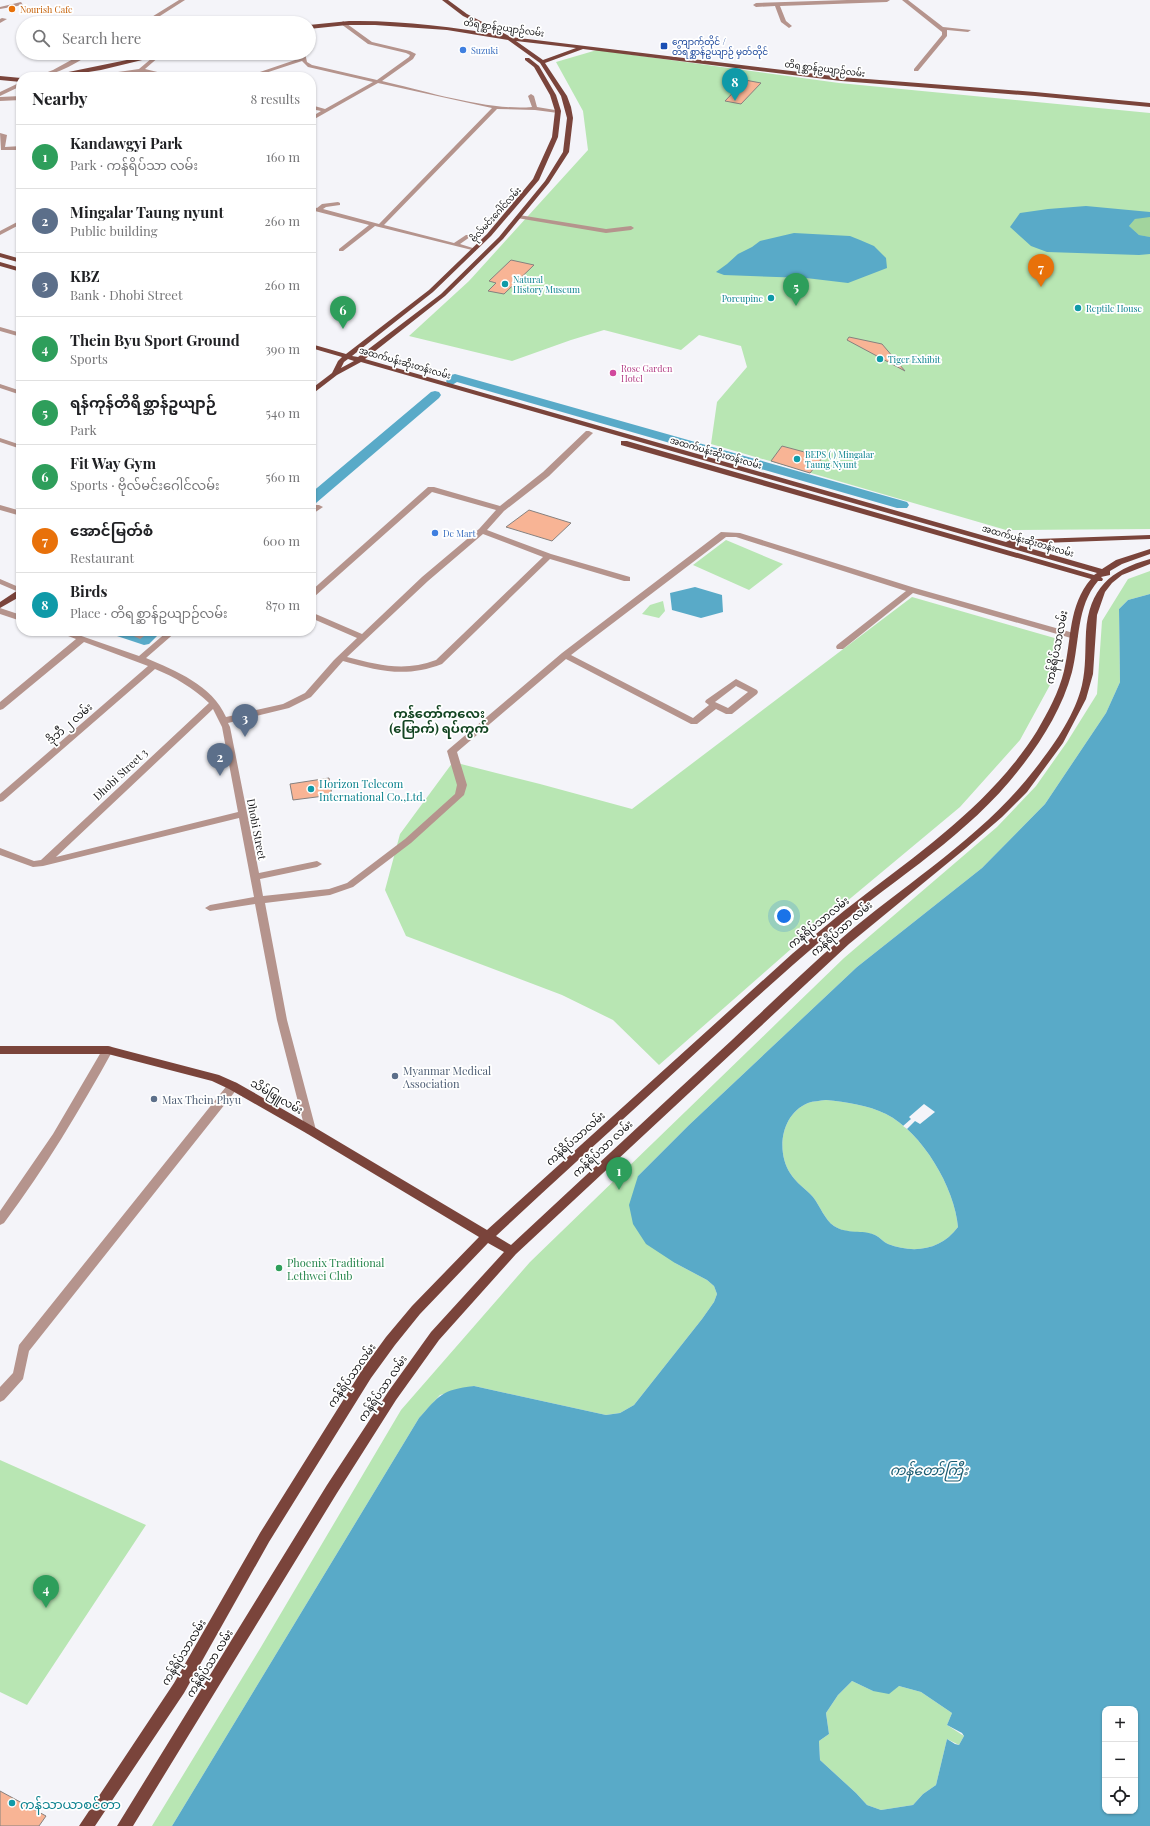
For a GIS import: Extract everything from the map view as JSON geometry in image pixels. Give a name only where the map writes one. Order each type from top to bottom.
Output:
[{"type":"main road","points":[[316,389],[335,374],[356,362],[443,295],[490,248],[519,216],[547,182],[566,152],[570,118],[568,107],[564,96],[542,62],[502,33],[465,15],[445,0]]},
{"type":"main road","points":[[447,28],[467,20],[465,15]]},
{"type":"main road","name":"တိရစ္ဆာန်ဥယျာဉ်လမ်း","points":[[316,26],[343,23],[375,23],[447,28],[508,38],[876,83],[1035,94],[1150,105]]},
{"type":"main road","points":[[474,32],[502,44]]},
{"type":"main road","points":[[495,35],[502,33]]},
{"type":"main road","name":"တိရစ္ဆာန်ဥယျာဉ်လမ်း","points":[[502,33],[838,73],[1150,99]]},
{"type":"main road","name":"ဗိုလ်မင်းဂေါင်လမ်း","points":[[340,361],[431,291],[476,248],[536,180],[556,137],[558,111],[553,95],[536,66],[495,35]]},
{"type":"main road","points":[[508,46],[514,49]]},
{"type":"main road","points":[[542,62],[581,48],[596,48]]},
{"type":"main road","points":[[72,72],[133,60]]},
{"type":"main road","points":[[0,78],[16,80]]},
{"type":"main road","points":[[558,111],[568,107]]},
{"type":"main road","points":[[476,248],[490,248]]},
{"type":"main road","points":[[0,255],[16,260]]},
{"type":"main road","points":[[0,264],[16,269]]},
{"type":"main road","name":"အထက်ပန်းဆိုးတန်းလမ်း","points":[[316,347],[347,356],[356,362],[487,403],[589,433],[765,480],[933,528],[1108,582]]},
{"type":"main road","name":"အထက်ပန်းဆိုးတန်းလမ်း","points":[[316,354],[340,361],[356,362],[493,398],[595,427],[765,480]]},
{"type":"main road","points":[[335,374],[340,361]]},
{"type":"main road","points":[[487,403],[493,398]]},
{"type":"main road","points":[[589,433],[595,427]]},
{"type":"main road","name":"အထက်ပန်းဆိုးတန်းလမ်း","points":[[933,528],[991,541],[1116,575]]},
{"type":"main road","points":[[991,541],[1022,542],[1150,537]]},
{"type":"main road","name":"ကန်ရိပ်သာလမ်း","points":[[86,1826],[164,1710],[206,1643],[231,1595],[277,1517],[359,1385],[414,1312],[488,1235],[824,932],[965,824],[1013,771],[1046,723],[1060,696],[1068,671],[1076,613],[1080,600],[1088,586],[1095,578],[1119,562],[1150,551]]},
{"type":"main road","name":"ကန်ရိပ်သာ လမ်း","points":[[124,1826],[332,1489],[392,1396],[435,1336],[512,1251],[845,941],[895,900],[942,865],[1003,810],[1028,784],[1049,757],[1083,697],[1090,672],[1090,640],[1094,604],[1101,590],[1116,575],[1129,568],[1150,561]]},
{"type":"main road","points":[[0,606],[16,595]]},
{"type":"main road","name":"သိမ်ဖြူလမ်း","points":[[0,1050],[108,1050],[215,1078],[233,1086],[310,1130],[488,1235],[512,1251]]},
{"type":"street","points":[[1,8],[21,4],[17,0]]},
{"type":"street","points":[[156,16],[182,0]]},
{"type":"street","points":[[756,5],[797,1],[887,0]]},
{"type":"street","points":[[905,0],[945,31],[945,35],[916,70]]},
{"type":"street","points":[[777,4],[784,22],[789,26]]},
{"type":"street","points":[[316,116],[377,82],[402,66],[411,58],[412,54],[370,43],[343,23]]},
{"type":"street","points":[[941,28],[968,30]]},
{"type":"street","points":[[52,72],[75,60]]},
{"type":"street","points":[[141,70],[152,60]]},
{"type":"street","points":[[264,72],[303,60],[310,66],[475,104],[496,107],[526,109],[535,108],[558,111]]},
{"type":"street","points":[[123,72],[141,70],[151,72]]},
{"type":"street","points":[[0,94],[16,86]]},
{"type":"street","points":[[530,96],[535,108]]},
{"type":"street","points":[[0,99],[16,98]]},
{"type":"street","points":[[342,250],[376,225],[496,107]]},
{"type":"street","points":[[316,108],[326,110]]},
{"type":"street","points":[[0,135],[4,135],[2,146],[3,149],[16,148]]},
{"type":"street","points":[[316,208],[324,205],[338,204]]},
{"type":"street","points":[[316,210],[455,245],[476,248]]},
{"type":"street","points":[[519,216],[606,231],[631,228]]},
{"type":"street","points":[[0,233],[16,225]]},
{"type":"street","points":[[455,245],[468,236]]},
{"type":"street","points":[[0,329],[16,334]]},
{"type":"street","points":[[0,386],[16,391]]},
{"type":"street","points":[[223,721],[286,706],[308,695],[362,638],[425,579],[482,531],[501,509],[546,474],[589,433]]},
{"type":"street","points":[[0,440],[16,445]]},
{"type":"street","points":[[316,591],[431,489],[501,509]]},
{"type":"street","points":[[0,507],[16,512]]},
{"type":"street","points":[[482,531],[548,556],[627,579]]},
{"type":"street","points":[[210,908],[259,900],[330,892],[350,885],[381,864],[459,795],[462,785],[452,751],[565,656],[724,534],[737,535],[912,590],[1074,636]]},
{"type":"street","points":[[342,658],[379,668],[399,671],[415,670],[439,662],[548,556]]},
{"type":"street","points":[[0,581],[16,589]]},
{"type":"street","points":[[840,647],[912,590]]},
{"type":"street","points":[[0,611],[16,616]]},
{"type":"street","points":[[316,617],[362,638]]},
{"type":"street","name":"Dhobi Street","points":[[73,636],[140,659],[191,684],[214,703],[226,727],[282,1020],[310,1130]]},
{"type":"street","points":[[140,659],[167,636]]},
{"type":"street","points":[[0,707],[82,639]]},
{"type":"street","points":[[565,656],[694,722],[715,705]]},
{"type":"street","name":"ဒိုဘီ ၂ လမ်း","points":[[0,799],[154,665]]},
{"type":"street","name":"Dhobi Street 3","points":[[43,863],[214,703]]},
{"type":"street","points":[[0,851],[33,864],[43,863],[242,814]]},
{"type":"street","points":[[254,877],[317,864]]},
{"type":"street","points":[[0,1220],[21,1193],[66,1124],[108,1050]]},
{"type":"street","points":[[0,1396],[19,1375],[23,1349],[233,1086]]},
{"type":"green space","points":[[597,50],[839,83],[1150,113],[1150,529],[1006,530],[711,444],[717,402],[747,367],[741,346],[699,335],[681,350],[604,330],[512,361],[409,336],[469,281],[588,150],[583,111],[556,62]]},
{"type":"green space","points":[[1145,216],[1150,217],[1150,237],[1139,235],[1129,226],[1135,219]]},
{"type":"green space","points":[[726,540],[783,564],[749,590],[693,565]]},
{"type":"green space","points":[[1150,571],[1150,594],[1128,600],[1119,609],[1120,682],[1106,713],[1045,804],[982,868],[857,967],[689,1125],[638,1176],[675,1263],[707,1280],[714,1286],[717,1294],[714,1302],[702,1319],[634,1405],[620,1413],[606,1415],[474,1386],[440,1395],[419,1418],[172,1826],[152,1826],[261,1647],[401,1410],[530,1262],[844,958],[997,827],[1036,786],[1067,742],[1097,694],[1102,621],[1128,579]]},
{"type":"green space","points":[[912,597],[1058,639],[1050,685],[1020,740],[960,807],[816,927],[659,1065],[613,1020],[562,995],[406,936],[385,890],[400,834],[453,762],[632,809]]},
{"type":"green space","points":[[663,601],[665,611],[659,618],[642,614],[650,605]]},
{"type":"green space","points":[[826,1100],[857,1104],[872,1108],[899,1122],[912,1134],[924,1147],[951,1195],[956,1212],[958,1227],[951,1235],[944,1241],[926,1248],[908,1249],[888,1244],[875,1235],[839,1229],[825,1217],[813,1197],[795,1180],[790,1173],[783,1154],[782,1144],[787,1124],[792,1115],[799,1108],[810,1102]]},
{"type":"green space","points":[[0,1460],[146,1525],[27,1705],[0,1692]]},
{"type":"green space","points":[[852,1681],[873,1691],[899,1686],[921,1692],[952,1713],[947,1725],[964,1736],[959,1745],[947,1739],[936,1785],[923,1794],[913,1805],[881,1810],[867,1805],[820,1760],[819,1741],[829,1734],[826,1713],[838,1695]]},
{"type":"water","points":[[1086,206],[1150,212],[1150,217],[1135,219],[1129,226],[1139,235],[1150,237],[1150,254],[1139,255],[1047,252],[1031,246],[1010,227],[1020,213]]},
{"type":"water","points":[[794,233],[850,236],[874,246],[886,258],[887,268],[848,283],[806,278],[724,275],[716,272],[738,254],[760,241]]},
{"type":"water","points":[[695,587],[722,595],[723,612],[701,618],[672,610],[670,593]]},
{"type":"water","name":"ကန်တော်ကြီး","points":[[1150,594],[1150,1826],[172,1826],[419,1418],[437,1399],[454,1389],[474,1386],[606,1415],[620,1413],[634,1405],[702,1319],[714,1302],[717,1294],[714,1286],[707,1280],[675,1263],[646,1244],[633,1224],[629,1205],[638,1176],[689,1125],[857,967],[982,868],[1045,804],[1106,713],[1120,682],[1119,609],[1128,600]],"holes":[[[826,1100],[857,1104],[886,1114],[899,1122],[924,1147],[951,1195],[956,1212],[958,1227],[944,1241],[926,1248],[908,1249],[888,1244],[870,1233],[839,1229],[825,1217],[813,1197],[795,1180],[786,1164],[782,1144],[787,1124],[792,1115],[799,1108],[810,1102]],[[852,1681],[873,1691],[889,1694],[899,1686],[921,1692],[952,1713],[947,1725],[962,1733],[964,1736],[959,1745],[947,1739],[936,1785],[923,1794],[913,1805],[881,1810],[867,1805],[820,1760],[819,1741],[829,1734],[826,1713],[838,1695]]]},
{"type":"pier","points":[[924,1104],[935,1112],[920,1124],[915,1121],[907,1129],[903,1126],[911,1119],[909,1117]]},
{"type":"building","points":[[745,80],[761,83],[741,104],[725,101]]},
{"type":"building","points":[[511,260],[534,265],[504,294],[488,291],[496,283],[489,281]]},
{"type":"building","points":[[849,337],[882,344],[905,371],[847,340]]},
{"type":"building","name":"BEPS ( ) Mingalar Taung Nyunt","points":[[782,446],[823,457],[810,473],[771,461]]},
{"type":"building","points":[[529,510],[571,523],[552,541],[506,527]]},
{"type":"building","name":"Horizon Telecom International Co.,Ltd.","points":[[329,778],[332,795],[293,800],[290,784]]},
{"type":"building","name":"ကန်သာယာစင်တာ","points":[[0,1791],[46,1816],[39,1826],[0,1826]]},
{"type":"waterway","points":[[452,381],[455,378],[902,505]]},
{"type":"waterway","points":[[316,496],[435,395]]},
{"type":"waterway","points":[[130,636],[144,641],[150,636]]},
{"type":"place","name":"Nourish Cafe","points":[[12,9]]},
{"type":"place","name":"ကျောက်တိုင် / တိရစ္ဆာန်ဥယျာဉ် မှတ်တိုင်","points":[[664,46]]},
{"type":"place","name":"Suzuki","points":[[463,50]]},
{"type":"place","name":"Birds","points":[[735,101]]},
{"type":"place","name":"Natural History Museum","points":[[505,284]]},
{"type":"place","name":"အောင်မြတ်စံ","points":[[1041,287]]},
{"type":"place","name":"Porcupine","points":[[771,298]]},
{"type":"place","name":"ရန်ကုန်တိရိစ္ဆာန်ဥယျာဉ်","points":[[796,306]]},
{"type":"place","name":"Reptile House","points":[[1078,308]]},
{"type":"place","name":"Fit Way Gym","points":[[343,329]]},
{"type":"place","name":"Tiger Exhibit","points":[[880,359]]},
{"type":"place","name":"Rose Garden Hotel","points":[[613,373]]},
{"type":"place","name":"BEPS ( ) Mingalar Taung Nyunt","points":[[797,459]]},
{"type":"place","name":"De Mart","points":[[435,533]]},
{"type":"place","name":"KBZ","points":[[245,737]]},
{"type":"place","name":"Mingalar Taung nyunt","points":[[220,776]]},
{"type":"place","name":"Horizon Telecom International Co.,Ltd.","points":[[311,789]]},
{"type":"place","name":"Myanmar Medical Association","points":[[395,1076]]},
{"type":"place","name":"Max Thein Phyu","points":[[154,1099]]},
{"type":"place","name":"Kandawgyi Park","points":[[619,1190]]},
{"type":"place","name":"Phoenix Traditional Lethwei Club","points":[[279,1268]]},
{"type":"place","name":"Thein Byu Sport Ground","points":[[46,1608]]},
{"type":"place","name":"ကန်သာယာစင်တာ","points":[[12,1803]]},
{"type":"district","name":"ကန်တော်ကလေး (မြောက်) ရပ်ကွက်","points":[[439,720]]}]
